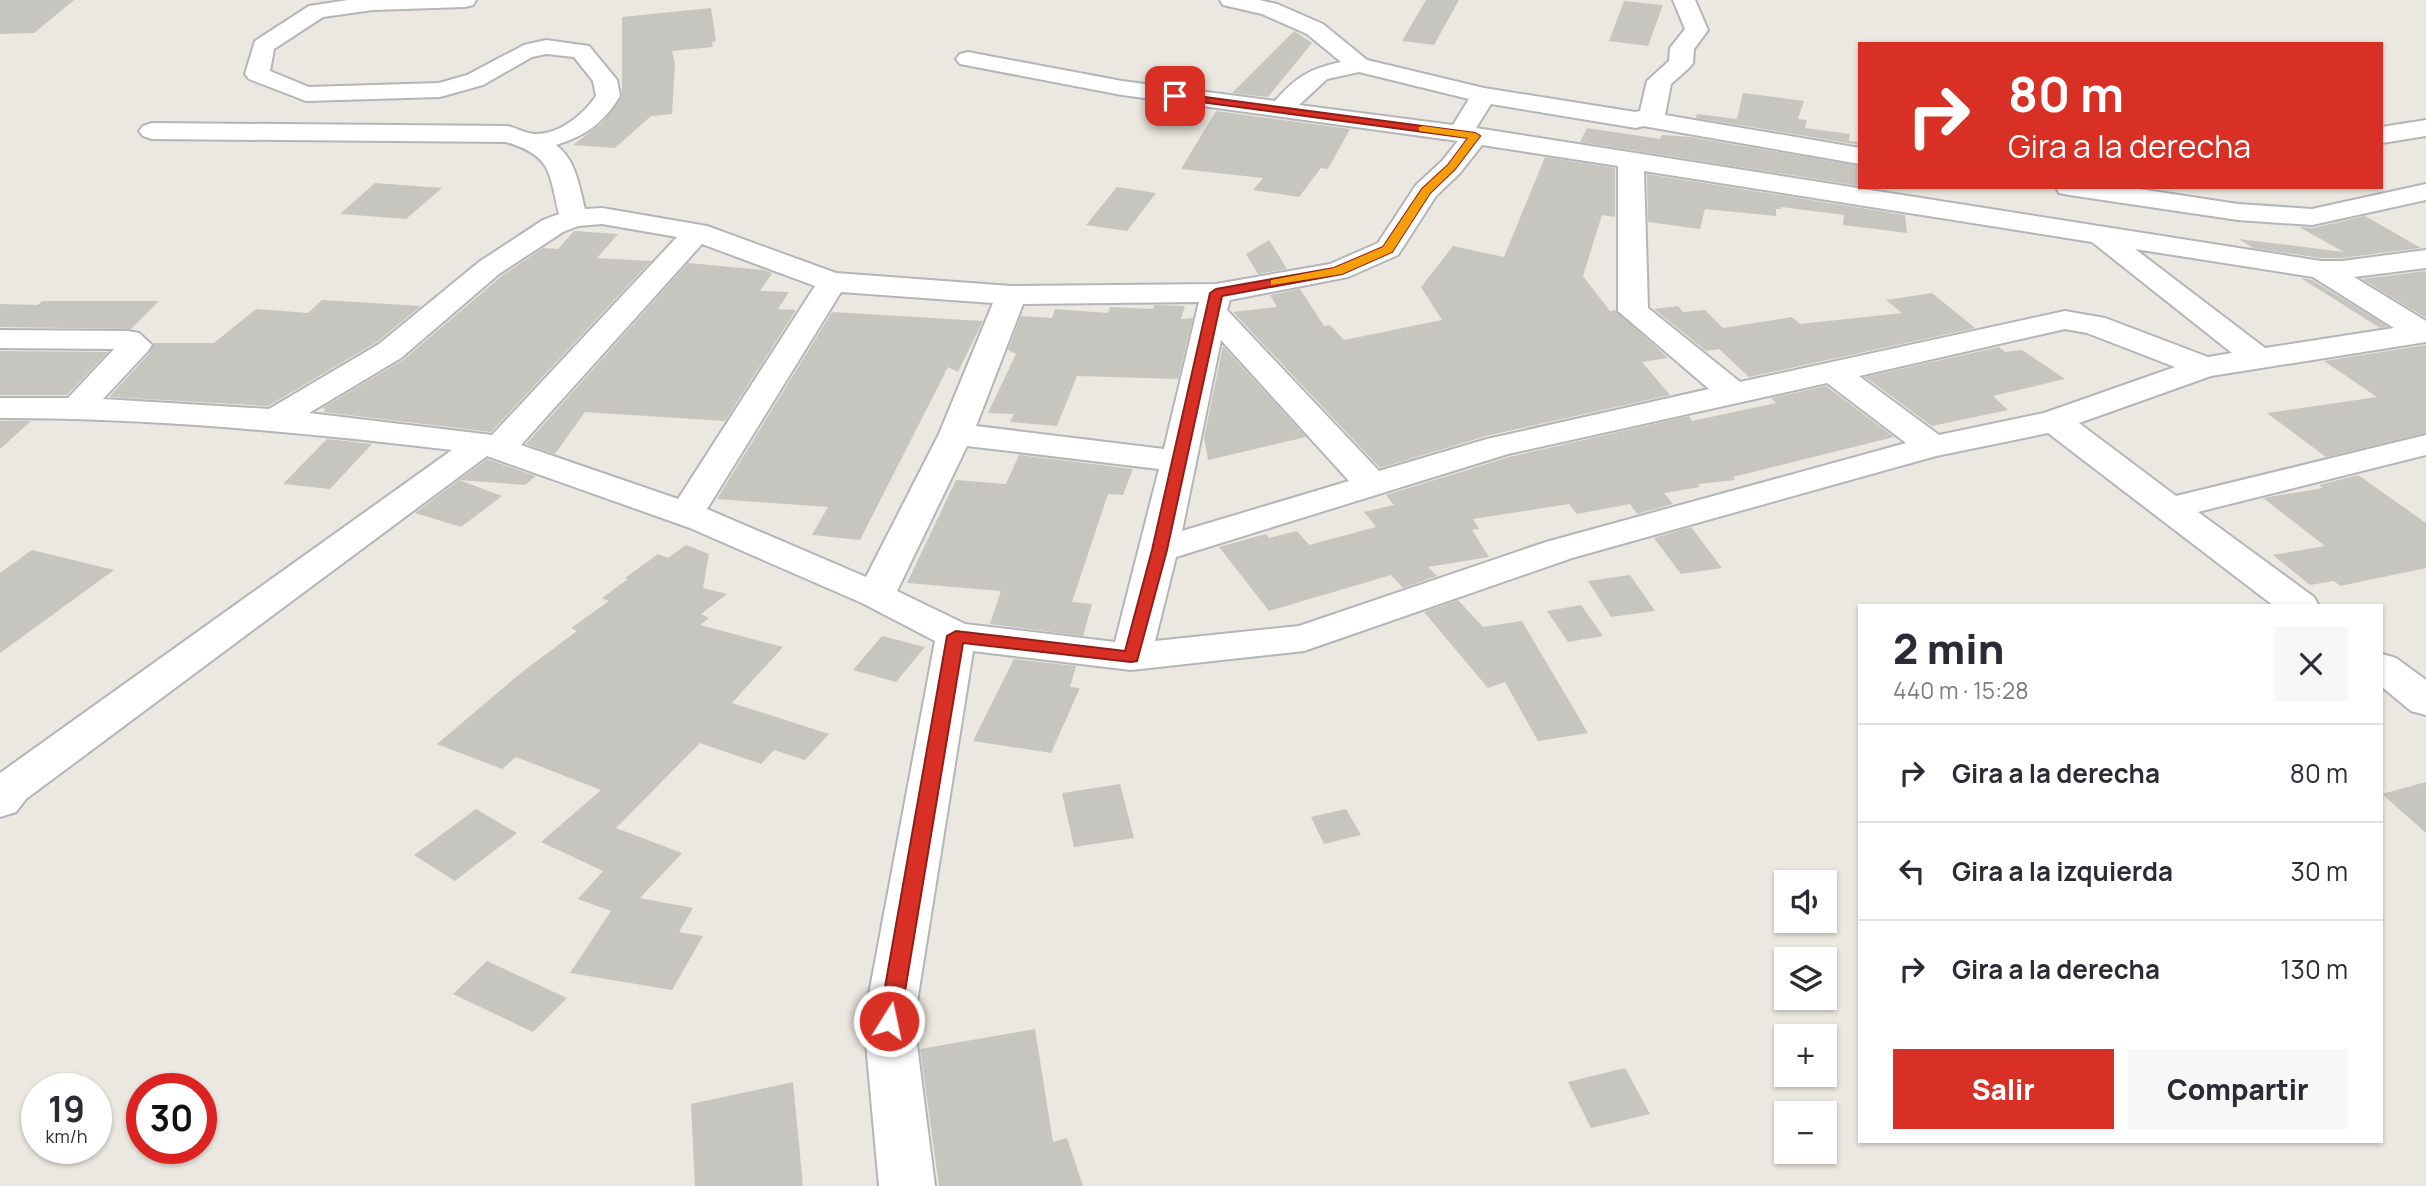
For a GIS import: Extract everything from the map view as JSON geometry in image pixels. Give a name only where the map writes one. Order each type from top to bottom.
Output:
[{"type":"street","points":[[465,0],[363,4],[317,11],[263,46],[257,74],[306,94],[440,90],[475,80],[524,52],[546,47],[581,51],[604,80],[608,96],[596,117],[575,131],[538,142]]},
{"type":"street","points":[[1231,0],[1272,4],[1315,29],[1359,65],[1484,95],[1569,111],[1645,120],[1858,156]]},
{"type":"street","points":[[1645,120],[1652,115],[1659,81],[1681,63],[1682,48],[1697,30],[1684,0]]},
{"type":"street","points":[[968,59],[1122,88],[1467,135],[2321,270],[2342,271],[2426,259]]},
{"type":"street","points":[[1280,111],[1297,91],[1318,74],[1359,65]]},
{"type":"street","points":[[275,419],[390,351],[489,268],[553,226],[574,218],[602,216],[697,232],[832,282],[1011,295],[1214,302],[1338,271],[1388,249],[1426,191],[1451,167],[1484,95]]},
{"type":"street","points":[[2383,135],[2426,128]]},
{"type":"street","points":[[152,131],[508,134],[538,142],[557,157],[574,218]]},
{"type":"street","points":[[1631,160],[1633,311],[1734,394]]},
{"type":"street","points":[[2105,190],[2238,212],[2312,217],[2426,192]]},
{"type":"street","points":[[0,801],[10,788],[491,446],[697,232]]},
{"type":"street","points":[[2099,235],[2261,360]]},
{"type":"street","points":[[2321,270],[2425,333]]},
{"type":"street","points":[[686,514],[832,282]]},
{"type":"street","points":[[876,595],[956,434],[1011,295]]},
{"type":"street","points":[[1131,657],[1159,550],[1214,302]]},
{"type":"street","points":[[1214,302],[1372,485]]},
{"type":"street","points":[[1159,550],[1499,446],[2065,320],[2094,325],[2205,367]]},
{"type":"street","points":[[0,408],[77,408],[275,419],[491,446],[686,514],[876,595],[956,636],[1131,657],[1304,638],[1559,550],[1931,446],[2054,421],[2205,367],[2425,333]]},
{"type":"street","points":[[0,339],[128,340],[136,345],[77,408]]},
{"type":"street","points":[[1833,372],[1931,446]]},
{"type":"street","points":[[2054,421],[2297,604]]},
{"type":"street","points":[[956,434],[1178,461]]},
{"type":"street","points":[[2170,508],[2426,445]]},
{"type":"street","points":[[907,1186],[889,1021],[956,636]]},
{"type":"street","points":[[2383,668],[2426,701]]},
{"type":"building","points":[[0,0],[74,0],[34,33],[0,34]]},
{"type":"building","points":[[1426,0],[1459,0],[1434,45],[1402,41]]},
{"type":"building","points":[[1624,1],[1663,5],[1648,46],[1609,41]]},
{"type":"building","points":[[711,8],[716,41],[712,42],[713,47],[672,51],[675,65],[672,114],[651,116],[615,148],[573,145],[602,123],[622,97],[622,17]]},
{"type":"building","points":[[1294,31],[1312,43],[1268,97],[1232,93]]},
{"type":"building","points":[[1743,93],[1804,101],[1798,119],[1807,120],[1805,128],[1850,134],[1849,141],[1858,142],[1858,145],[1696,118],[1697,114],[1737,119]]},
{"type":"building","points":[[1216,111],[1350,129],[1328,169],[1321,168],[1299,197],[1253,190],[1263,178],[1181,169]]},
{"type":"building","points":[[1587,128],[1660,139],[1662,135],[1690,137],[1858,166],[1858,186],[1580,142]]},
{"type":"building","points":[[1545,157],[1615,168],[1615,217],[1602,215],[1583,276],[1610,311],[1615,310],[1668,358],[1642,362],[1670,395],[1486,436],[1380,468],[1233,312],[1277,307],[1270,295],[1300,289],[1324,326],[1330,325],[1344,340],[1442,320],[1421,287],[1453,246],[1504,257]]},
{"type":"building","points":[[1647,174],[1905,215],[1907,233],[1843,225],[1844,215],[1781,207],[1776,209],[1776,216],[1705,209],[1700,229],[1648,222]]},
{"type":"building","points":[[375,183],[442,188],[406,219],[340,214]]},
{"type":"building","points":[[1117,187],[1156,193],[1127,231],[1086,225]]},
{"type":"building","points":[[2365,216],[2421,248],[2321,258],[2253,248],[2239,239],[2344,252],[2299,227],[2313,228]]},
{"type":"building","points":[[574,231],[618,234],[597,258],[651,261],[491,432],[323,412],[326,409],[322,408],[403,360],[503,275],[543,248],[558,249]]},
{"type":"building","points":[[1269,240],[1287,269],[1258,274],[1246,254]]},
{"type":"building","points":[[688,263],[772,273],[760,291],[789,292],[778,309],[796,310],[725,421],[585,412],[555,454],[526,444]]},
{"type":"building","points":[[2426,271],[2426,318],[2362,279]]},
{"type":"building","points":[[2301,278],[2312,280],[2387,326],[2380,328]]},
{"type":"building","points":[[1932,293],[1975,328],[1749,377],[1719,349],[1706,351],[1654,309],[1678,306],[1683,312],[1705,310],[1723,328],[1792,317],[1800,324],[1902,313],[1886,300]]},
{"type":"building","points":[[322,300],[421,306],[377,342],[268,406],[109,397],[149,354],[154,343],[214,343],[256,309],[308,313]]},
{"type":"building","points":[[42,301],[159,301],[131,329],[0,327],[0,304],[38,305]]},
{"type":"building","points":[[1154,305],[1185,306],[1181,319],[1193,318],[1178,379],[1077,376],[1057,426],[1010,422],[1014,414],[988,413],[1016,354],[1008,350],[1021,316],[1052,318],[1055,309],[1108,313],[1110,307],[1153,309]]},
{"type":"building","points":[[832,312],[983,321],[958,372],[948,367],[860,540],[812,535],[828,507],[717,499]]},
{"type":"building","points":[[2426,345],[2426,433],[2326,457],[2267,413],[2377,397],[2324,361]]},
{"type":"building","points":[[1223,346],[1306,437],[1208,460],[1204,438]]},
{"type":"building","points":[[1999,347],[2005,352],[2022,350],[2065,379],[1993,396],[2008,410],[1932,426],[1865,377]]},
{"type":"building","points":[[0,351],[108,352],[67,395],[0,395]]},
{"type":"building","points":[[1826,386],[1894,437],[1733,477],[1735,480],[1698,484],[1700,487],[1664,493],[1673,504],[1637,514],[1630,504],[1577,514],[1569,504],[1473,519],[1479,529],[1472,530],[1489,557],[1428,567],[1437,576],[1403,588],[1391,575],[1269,611],[1219,547],[1266,534],[1269,538],[1297,531],[1309,545],[1376,527],[1364,512],[1394,505],[1386,495],[1509,457],[1689,416],[1692,421],[1776,403],[1771,398]]},
{"type":"building","points":[[0,421],[31,421],[0,449]]},
{"type":"building","points":[[327,439],[372,444],[330,489],[283,484]]},
{"type":"building","points":[[1019,455],[1133,469],[1123,495],[1108,494],[1072,602],[1092,604],[1083,636],[990,624],[1001,591],[907,583],[956,480],[1006,484]]},
{"type":"building","points":[[487,459],[536,476],[525,485],[459,480]]},
{"type":"building","points":[[2358,475],[2426,523],[2426,568],[2340,586],[2334,581],[2310,585],[2273,555],[2325,546],[2263,498],[2323,488],[2319,485]]},
{"type":"building","points":[[459,480],[502,496],[461,527],[415,513]]},
{"type":"building","points":[[1691,527],[1722,568],[1681,574],[1654,538]]},
{"type":"building","points":[[686,545],[709,554],[703,588],[727,594],[701,614],[709,618],[700,625],[783,647],[732,703],[829,734],[805,760],[774,750],[761,764],[700,743],[616,828],[682,853],[640,898],[693,908],[679,932],[703,936],[672,990],[570,973],[611,911],[578,899],[603,871],[541,842],[601,790],[516,757],[502,769],[437,744],[522,672],[577,631],[571,628],[609,601],[602,598],[628,579],[625,578],[658,554],[668,558]]},
{"type":"building","points":[[32,550],[114,570],[0,653],[0,573]]},
{"type":"building","points":[[1630,575],[1655,611],[1611,617],[1588,581]]},
{"type":"building","points":[[1458,600],[1483,627],[1522,621],[1588,733],[1538,741],[1505,682],[1488,688],[1424,612]]},
{"type":"building","points":[[1581,605],[1603,636],[1568,642],[1547,611]]},
{"type":"building","points":[[882,636],[925,647],[896,682],[853,670]]},
{"type":"building","points":[[1014,659],[1076,666],[1070,687],[1080,688],[1051,753],[973,741]]},
{"type":"building","points":[[2426,782],[2426,833],[2383,795]]},
{"type":"building","points":[[1120,784],[1134,838],[1074,847],[1062,793]]},
{"type":"building","points":[[476,809],[517,833],[455,881],[414,855]]},
{"type":"building","points":[[1346,809],[1361,835],[1324,844],[1311,817]]},
{"type":"building","points":[[487,961],[567,998],[533,1032],[453,994]]},
{"type":"building","points":[[1035,1029],[1053,1142],[1067,1138],[1083,1186],[939,1186],[920,1049]]},
{"type":"building","points":[[1625,1068],[1650,1114],[1591,1128],[1568,1082]]},
{"type":"building","points":[[793,1082],[803,1186],[695,1186],[691,1104]]},
{"type":"slow traffic","points":[[1276,282],[1338,271],[1388,249],[1426,191],[1451,167],[1475,136],[1423,129]]},
{"type":"route","points":[[889,1021],[956,636],[1131,657],[1159,550],[1216,293],[1338,271],[1388,249],[1426,191],[1451,167],[1475,136],[1175,96]]}]
